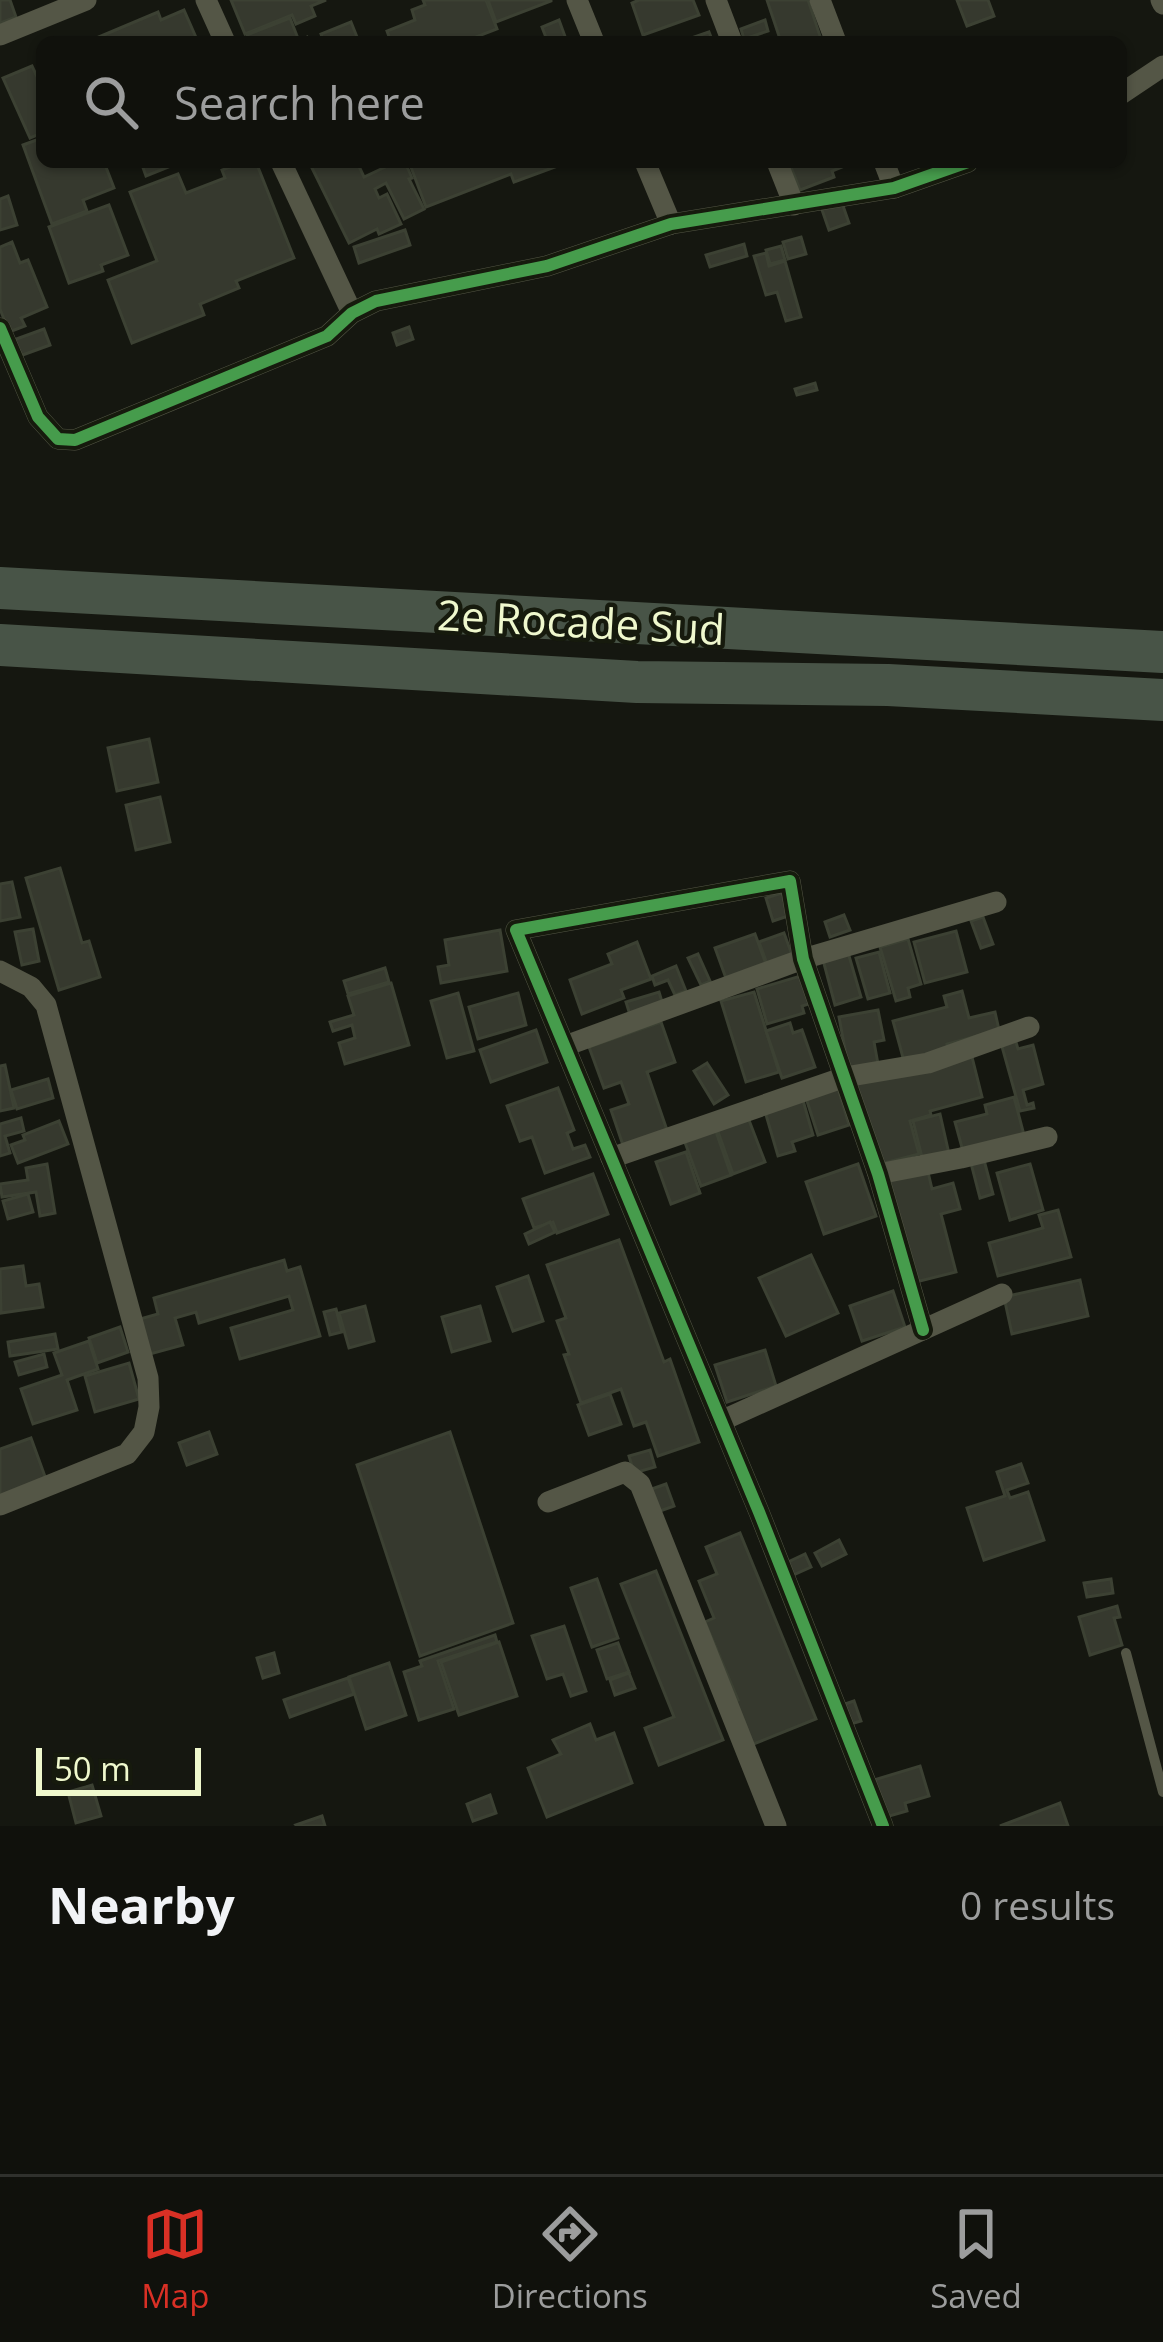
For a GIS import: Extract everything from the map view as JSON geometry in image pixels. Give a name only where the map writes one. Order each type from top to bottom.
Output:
[{"type":"highway","name":"2e Rocade Sud","points":[[0,588],[1163,652]]},
{"type":"highway","points":[[896,637],[1163,630]]},
{"type":"highway","name":"2e Rocade Sud","points":[[0,645],[637,682],[888,685],[1163,700]]},
{"type":"street","points":[[0,35],[86,0]]},
{"type":"street","points":[[206,0],[223,36]]},
{"type":"street","points":[[577,0],[592,36]]},
{"type":"street","points":[[716,0],[730,36]]},
{"type":"street","points":[[820,0],[834,36]]},
{"type":"street","points":[[1127,90],[1163,66]]},
{"type":"street","points":[[284,168],[352,313]]},
{"type":"street","points":[[648,168],[671,224]]},
{"type":"street","points":[[780,168],[794,205]]},
{"type":"street","points":[[886,168],[894,188]]},
{"type":"street","points":[[0,328],[38,417],[58,439],[75,440],[327,336],[352,313],[376,301],[547,266],[671,224],[894,188],[951,168]]},
{"type":"street","points":[[883,1826],[516,930],[790,881],[803,959],[878,1174],[923,1330]]},
{"type":"street","points":[[565,1046],[803,959],[996,902]]},
{"type":"street","points":[[0,971],[31,987],[46,1005],[148,1378],[149,1407],[144,1432],[127,1454],[0,1505]]},
{"type":"street","points":[[611,1158],[845,1077],[928,1063],[1029,1027]]},
{"type":"street","points":[[878,1174],[1047,1137]]},
{"type":"street","points":[[721,1421],[1002,1294]]},
{"type":"street","points":[[548,1502],[626,1472],[640,1484],[776,1826]]},
{"type":"lane","points":[[1126,1653],[1163,1792]]},
{"type":"building","points":[[0,0],[10,0],[16,17],[0,23]]},
{"type":"building","points":[[231,0],[326,0],[311,6],[315,16],[296,24],[292,15],[245,34]]},
{"type":"building","points":[[423,0],[486,0],[497,29],[479,36],[389,36],[387,31],[415,20],[412,10],[425,5]]},
{"type":"building","points":[[488,0],[551,0],[551,1],[496,22]]},
{"type":"building","points":[[693,0],[699,15],[643,35],[632,3]]},
{"type":"building","points":[[767,0],[808,0],[820,36],[779,36]]},
{"type":"building","points":[[957,0],[988,0],[994,16],[967,26]]},
{"type":"building","points":[[184,10],[195,36],[101,36],[158,12],[161,20]]},
{"type":"building","points":[[290,18],[297,36],[247,36]]},
{"type":"building","points":[[559,20],[565,36],[545,36],[542,27]]},
{"type":"building","points":[[765,20],[768,31],[743,36],[741,29]]},
{"type":"building","points":[[351,22],[357,36],[322,36]]},
{"type":"building","points":[[32,66],[36,136],[30,138],[3,78]]},
{"type":"building","points":[[36,140],[36,168],[106,168],[114,188],[83,200],[87,211],[52,224],[23,145]]},
{"type":"building","points":[[143,168],[166,168],[146,176]]},
{"type":"building","points":[[258,168],[294,258],[236,281],[239,288],[200,304],[204,315],[132,343],[108,280],[157,261],[130,192],[178,174],[186,193],[225,178],[222,170]]},
{"type":"building","points":[[312,168],[360,168],[364,177],[383,168],[408,168],[424,209],[404,219],[386,183],[375,189],[379,198],[387,194],[401,224],[349,243]]},
{"type":"building","points":[[411,168],[552,168],[514,182],[511,174],[426,207]]},
{"type":"building","points":[[791,168],[839,168],[832,171],[834,177],[800,190]]},
{"type":"building","points":[[8,196],[17,225],[0,230],[0,199]]},
{"type":"building","points":[[841,200],[849,223],[829,230],[821,207]]},
{"type":"building","points":[[109,205],[128,255],[101,265],[103,271],[69,283],[49,227]]},
{"type":"building","points":[[405,230],[410,245],[359,263],[354,247]]},
{"type":"building","points":[[801,237],[806,254],[788,259],[783,242]]},
{"type":"building","points":[[12,242],[20,263],[28,260],[47,307],[21,318],[25,326],[9,332],[0,309],[0,247]]},
{"type":"building","points":[[744,244],[747,256],[710,267],[706,255]]},
{"type":"building","points":[[781,246],[785,260],[770,264],[766,250]]},
{"type":"building","points":[[766,253],[769,266],[785,261],[801,317],[786,321],[777,292],[766,295],[754,256]]},
{"type":"building","points":[[409,327],[413,339],[397,345],[393,333]]},
{"type":"building","points":[[44,329],[50,345],[17,357],[11,341]]},
{"type":"building","points":[[815,383],[817,390],[797,395],[795,389]]},
{"type":"building","points":[[149,739],[158,782],[117,791],[108,748]]},
{"type":"building","points":[[160,797],[170,842],[136,850],[126,805]]},
{"type":"building","points":[[60,868],[82,943],[89,941],[100,977],[59,990],[26,878]]},
{"type":"building","points":[[12,882],[20,917],[0,921],[0,884]]},
{"type":"building","points":[[782,893],[788,916],[773,921],[766,898]]},
{"type":"building","points":[[844,915],[850,930],[830,937],[825,922]]},
{"type":"building","points":[[983,917],[993,944],[981,948],[971,921]]},
{"type":"building","points":[[33,929],[39,961],[22,965],[15,932]]},
{"type":"building","points":[[500,930],[507,971],[441,983],[438,967],[449,965],[445,940]]},
{"type":"building","points":[[956,931],[967,972],[925,983],[914,942]]},
{"type":"building","points":[[784,933],[792,955],[767,964],[759,942]]},
{"type":"building","points":[[755,934],[767,967],[727,981],[715,948]]},
{"type":"building","points":[[908,939],[921,984],[908,988],[910,997],[896,1001],[880,947]]},
{"type":"building","points":[[637,942],[651,979],[621,990],[624,998],[582,1014],[570,980],[612,964],[608,954]]},
{"type":"building","points":[[847,949],[861,997],[835,1005],[822,956]]},
{"type":"building","points":[[879,952],[890,993],[868,999],[856,958]]},
{"type":"building","points":[[698,954],[710,981],[701,985],[688,958]]},
{"type":"building","points":[[676,966],[686,991],[675,995],[668,980],[655,985],[652,976]]},
{"type":"building","points":[[385,968],[389,982],[348,994],[344,981]]},
{"type":"building","points":[[807,974],[815,1002],[802,1006],[804,1013],[767,1024],[757,989]]},
{"type":"building","points":[[391,983],[409,1045],[345,1064],[339,1043],[355,1038],[352,1025],[333,1031],[330,1022],[354,1015],[348,996]]},
{"type":"building","points":[[962,991],[969,1018],[995,1012],[999,1030],[947,1044],[950,1054],[905,1065],[893,1021],[947,1007],[944,996]]},
{"type":"building","points":[[659,992],[663,1005],[630,1015],[626,1002]]},
{"type":"building","points":[[754,992],[779,1072],[746,1082],[721,1001]]},
{"type":"building","points":[[458,993],[474,1051],[447,1058],[431,1001]]},
{"type":"building","points":[[518,993],[526,1025],[478,1039],[469,1007]]},
{"type":"building","points":[[878,1010],[884,1040],[874,1042],[878,1064],[849,1070],[839,1017]]},
{"type":"building","points":[[661,1022],[675,1062],[647,1072],[668,1133],[624,1148],[611,1110],[629,1104],[621,1082],[604,1088],[589,1047]]},
{"type":"building","points":[[790,1023],[793,1033],[802,1030],[815,1067],[782,1078],[766,1031]]},
{"type":"building","points":[[536,1030],[547,1062],[491,1082],[480,1050]]},
{"type":"building","points":[[1015,1039],[1018,1049],[1033,1045],[1043,1084],[1023,1090],[1027,1105],[1033,1103],[1034,1108],[1020,1111],[1001,1043]]},
{"type":"building","points":[[971,1053],[982,1097],[910,1121],[919,1154],[880,1164],[854,1084]]},
{"type":"building","points":[[707,1063],[728,1095],[714,1104],[694,1071]]},
{"type":"building","points":[[5,1065],[14,1108],[0,1111],[0,1066]]},
{"type":"building","points":[[48,1079],[53,1098],[17,1109],[11,1090]]},
{"type":"building","points":[[837,1085],[849,1125],[818,1135],[805,1095]]},
{"type":"building","points":[[558,1088],[574,1130],[567,1133],[573,1149],[585,1145],[590,1157],[545,1173],[532,1137],[520,1141],[507,1106]]},
{"type":"building","points":[[802,1097],[813,1135],[792,1142],[795,1151],[778,1156],[764,1108]]},
{"type":"building","points":[[1014,1097],[1025,1139],[964,1155],[955,1122],[987,1114],[985,1105]]},
{"type":"building","points":[[940,1114],[949,1154],[923,1161],[913,1121]]},
{"type":"building","points":[[747,1115],[765,1162],[733,1174],[716,1126]]},
{"type":"building","points":[[21,1118],[24,1131],[5,1136],[10,1153],[0,1156],[0,1124]]},
{"type":"building","points":[[59,1121],[68,1144],[18,1163],[11,1145]]},
{"type":"building","points":[[714,1126],[731,1175],[701,1186],[683,1137]]},
{"type":"building","points":[[686,1152],[700,1193],[671,1204],[656,1162]]},
{"type":"building","points":[[984,1160],[993,1194],[980,1198],[971,1163]]},
{"type":"building","points":[[47,1164],[55,1213],[40,1216],[36,1192],[2,1197],[0,1184],[28,1180],[26,1168]]},
{"type":"building","points":[[858,1164],[876,1216],[824,1234],[806,1182]]},
{"type":"building","points":[[1030,1164],[1043,1210],[1010,1220],[997,1173]]},
{"type":"building","points":[[927,1168],[932,1189],[953,1183],[960,1209],[941,1214],[956,1272],[912,1283],[885,1180]]},
{"type":"building","points":[[593,1174],[608,1214],[557,1233],[553,1222],[534,1228],[523,1199]]},
{"type":"building","points":[[28,1194],[33,1212],[8,1219],[3,1201]]},
{"type":"building","points":[[1058,1210],[1071,1257],[998,1276],[989,1243],[1043,1228],[1039,1215]]},
{"type":"building","points":[[550,1222],[555,1232],[529,1244],[525,1234]]},
{"type":"building","points":[[619,1240],[699,1442],[658,1456],[646,1422],[634,1426],[621,1389],[581,1403],[557,1321],[566,1318],[547,1265]]},
{"type":"building","points":[[811,1255],[838,1313],[786,1336],[759,1278]]},
{"type":"building","points":[[284,1260],[287,1271],[300,1267],[320,1336],[240,1359],[231,1328],[293,1310],[289,1296],[199,1323],[196,1312],[175,1318],[183,1345],[150,1354],[140,1319],[158,1314],[154,1298]]},
{"type":"building","points":[[23,1266],[26,1286],[39,1284],[43,1307],[1,1313],[0,1269]]},
{"type":"building","points":[[528,1276],[543,1321],[513,1331],[497,1287]]},
{"type":"building","points":[[1080,1280],[1088,1316],[1012,1334],[1004,1297]]},
{"type":"building","points":[[893,1291],[905,1327],[862,1341],[850,1306]]},
{"type":"building","points":[[365,1306],[374,1341],[349,1348],[339,1313]]},
{"type":"building","points":[[480,1306],[490,1341],[452,1352],[442,1317]]},
{"type":"building","points":[[336,1309],[342,1332],[330,1335],[324,1312]]},
{"type":"building","points":[[120,1327],[128,1352],[97,1363],[89,1338]]},
{"type":"building","points":[[55,1334],[58,1349],[10,1356],[8,1342]]},
{"type":"building","points":[[89,1341],[98,1369],[67,1380],[77,1410],[33,1424],[21,1389],[62,1375],[54,1353]]},
{"type":"building","points":[[765,1350],[776,1386],[727,1402],[715,1365]]},
{"type":"building","points":[[44,1354],[47,1367],[19,1375],[15,1362]]},
{"type":"building","points":[[129,1363],[139,1399],[95,1412],[85,1376]]},
{"type":"building","points":[[610,1394],[621,1424],[589,1435],[578,1405]]},
{"type":"building","points":[[209,1432],[217,1454],[187,1465],[179,1443]]},
{"type":"building","points":[[450,1432],[513,1623],[420,1656],[357,1465]]},
{"type":"building","points":[[31,1438],[47,1482],[0,1498],[0,1449]]},
{"type":"building","points":[[650,1450],[655,1467],[634,1473],[629,1456]]},
{"type":"building","points":[[1021,1464],[1028,1483],[1007,1490],[1010,1498],[1028,1492],[1044,1540],[984,1560],[967,1508],[1005,1496],[997,1472]]},
{"type":"building","points":[[666,1484],[674,1506],[657,1512],[649,1490]]},
{"type":"building","points":[[740,1533],[816,1719],[751,1745],[705,1622],[714,1618],[699,1581],[717,1574],[706,1547]]},
{"type":"building","points":[[839,1540],[846,1554],[822,1566],[815,1553]]},
{"type":"building","points":[[805,1554],[811,1567],[791,1576],[786,1563]]},
{"type":"building","points":[[656,1571],[723,1740],[659,1765],[645,1728],[674,1717],[621,1584]]},
{"type":"building","points":[[597,1579],[618,1638],[592,1647],[571,1588]]},
{"type":"building","points":[[1111,1579],[1113,1593],[1087,1597],[1084,1583]]},
{"type":"building","points":[[1117,1606],[1120,1617],[1114,1618],[1122,1645],[1090,1655],[1079,1617]]},
{"type":"building","points":[[564,1626],[586,1691],[571,1696],[563,1674],[547,1679],[532,1636]]},
{"type":"building","points":[[495,1635],[497,1642],[438,1661],[454,1709],[419,1720],[404,1672],[422,1666],[420,1661]]},
{"type":"building","points":[[499,1642],[517,1696],[459,1715],[441,1662]]},
{"type":"building","points":[[618,1643],[629,1672],[607,1679],[597,1650]]},
{"type":"building","points":[[274,1653],[279,1673],[263,1678],[257,1658]]},
{"type":"building","points":[[389,1663],[406,1715],[366,1729],[349,1677]]},
{"type":"building","points":[[629,1673],[635,1688],[615,1695],[610,1680]]},
{"type":"building","points":[[348,1678],[354,1694],[290,1717],[284,1700]]},
{"type":"building","points":[[854,1701],[861,1721],[851,1724],[845,1704]]},
{"type":"building","points":[[590,1724],[596,1740],[614,1733],[632,1783],[547,1817],[528,1768],[561,1754],[553,1740]]},
{"type":"building","points":[[920,1766],[929,1796],[905,1803],[907,1811],[886,1817],[874,1780]]},
{"type":"building","points":[[92,1785],[101,1816],[76,1823],[68,1792]]},
{"type":"building","points":[[490,1795],[496,1813],[473,1821],[467,1804]]},
{"type":"building","points":[[1060,1803],[1068,1826],[1000,1826]]},
{"type":"building","points":[[322,1816],[325,1826],[296,1825]]},
{"type":"cycle path","points":[[0,328],[38,417],[58,439],[75,440],[327,336],[352,313],[376,301],[547,266],[671,224],[894,188],[951,168]]},
{"type":"cycle path","points":[[883,1826],[759,1512],[516,930],[790,881],[803,959],[878,1174],[923,1330]]}]
